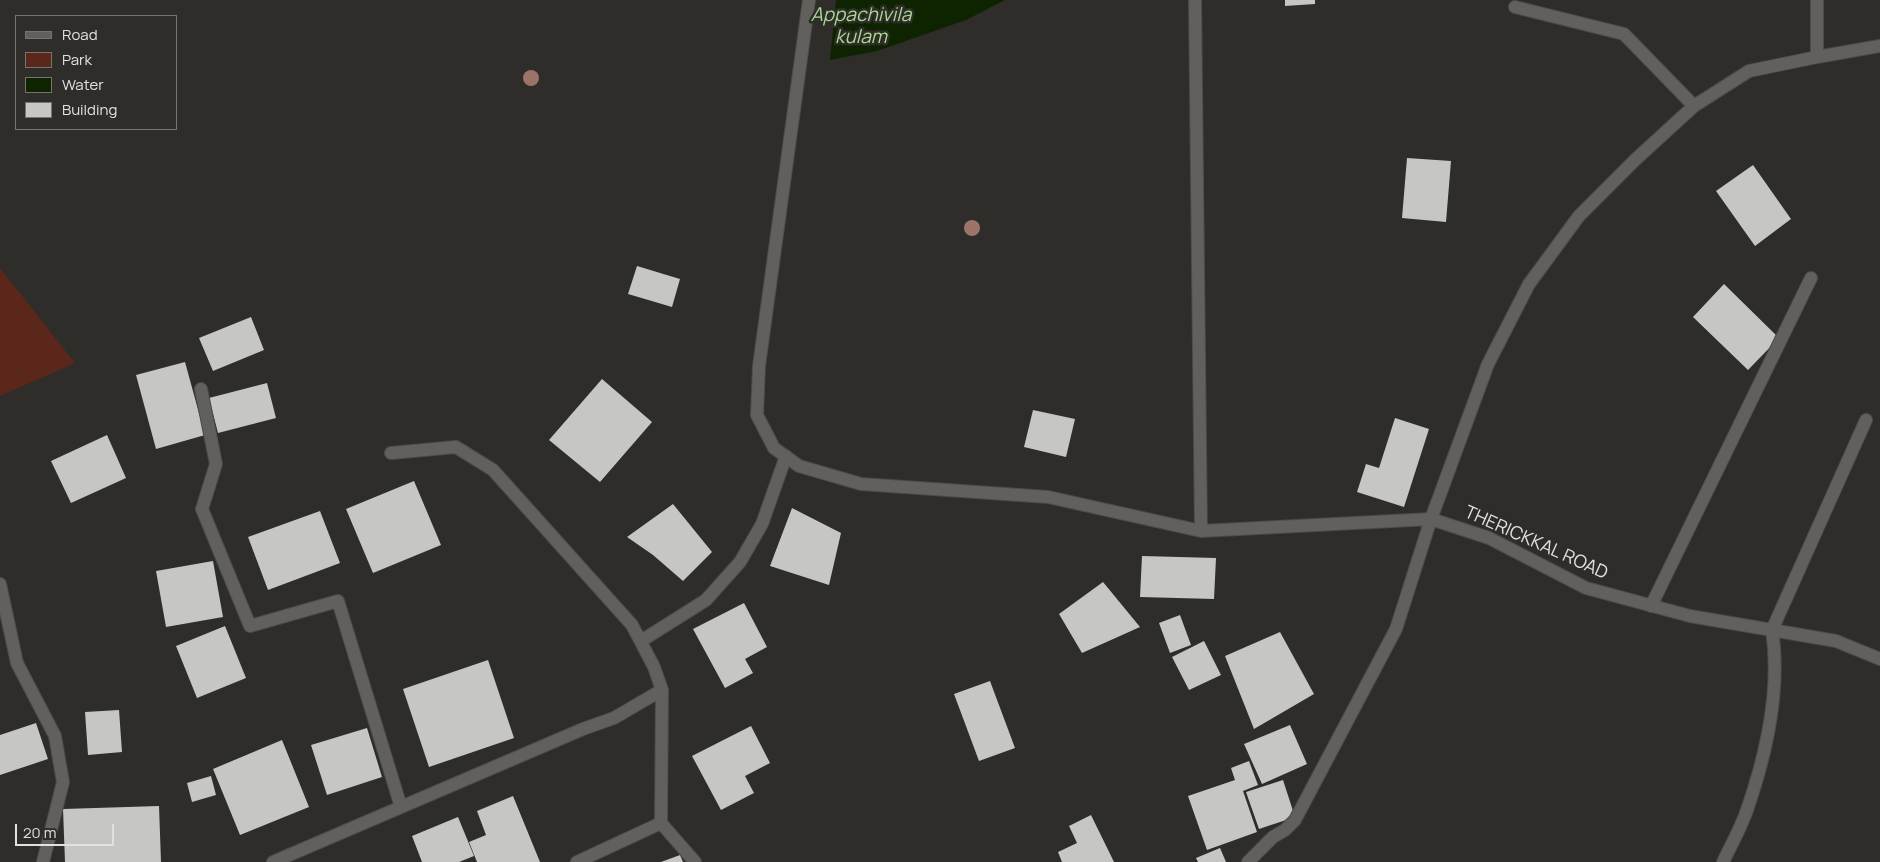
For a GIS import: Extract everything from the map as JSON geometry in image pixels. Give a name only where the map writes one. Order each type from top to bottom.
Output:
[{"type":"street","points":[[809,0],[759,376],[757,415],[774,448],[800,466],[861,484],[1048,497],[1201,531],[1431,519]]},
{"type":"street","points":[[1195,0],[1201,531]]},
{"type":"street","points":[[1817,0],[1817,57]]},
{"type":"street","points":[[1515,7],[1624,34],[1694,106]]},
{"type":"street","points":[[1248,862],[1273,837],[1285,830],[1295,820],[1396,629],[1431,519],[1488,364],[1529,284],[1579,216],[1635,160],[1694,106],[1749,71],[1880,46]]},
{"type":"street","points":[[1651,606],[1811,278]]},
{"type":"street","points":[[201,389],[216,464],[202,509],[250,626],[338,602],[401,807]]},
{"type":"street","points":[[1723,862],[1747,811],[1769,722],[1776,652],[1772,630],[1866,420]]},
{"type":"street","points":[[391,453],[456,447],[493,470],[632,625],[654,667],[662,690],[662,823],[695,862]]},
{"type":"street","points":[[641,641],[706,600],[740,562],[762,524],[786,456]]},
{"type":"street","name":"THERICKKAL ROAD","points":[[1431,519],[1489,538],[1586,588],[1690,616],[1836,641],[1880,659]]},
{"type":"street","points":[[0,584],[17,663],[55,736],[63,782],[43,862]]},
{"type":"street","points":[[273,862],[583,729],[614,718],[662,690]]},
{"type":"street","points":[[576,862],[662,823]]},
{"type":"green space","points":[[0,268],[75,363],[0,396]]},
{"type":"water","name":"Appachivila kulam","points":[[836,0],[1005,0],[966,20],[877,51],[830,60]]},
{"type":"building","points":[[1285,0],[1315,0],[1315,4],[1285,6]]},
{"type":"building","points":[[1407,158],[1451,161],[1446,222],[1402,218]]},
{"type":"building","points":[[1753,165],[1791,219],[1755,246],[1716,191]]},
{"type":"building","points":[[637,266],[680,279],[672,307],[628,294]]},
{"type":"building","points":[[1724,284],[1779,338],[1748,370],[1693,317]]},
{"type":"building","points":[[251,317],[264,350],[213,371],[199,338]]},
{"type":"building","points":[[185,362],[205,435],[156,449],[136,375]]},
{"type":"building","points":[[602,379],[652,422],[600,482],[549,440]]},
{"type":"building","points":[[267,383],[276,418],[218,433],[209,398]]},
{"type":"building","points":[[1033,410],[1075,419],[1066,457],[1024,447]]},
{"type":"building","points":[[1395,418],[1429,429],[1404,507],[1357,492],[1366,464],[1379,468]]},
{"type":"building","points":[[107,435],[126,478],[71,503],[51,461]]},
{"type":"building","points":[[414,481],[441,545],[373,573],[346,509]]},
{"type":"building","points":[[673,504],[712,552],[683,581],[653,555],[627,537]]},
{"type":"building","points":[[792,508],[841,533],[829,585],[770,566]]},
{"type":"building","points":[[320,511],[340,563],[268,590],[248,537]]},
{"type":"building","points":[[1142,556],[1216,558],[1214,599],[1140,597]]},
{"type":"building","points":[[213,561],[223,617],[166,627],[156,571]]},
{"type":"building","points":[[1103,582],[1140,627],[1082,653],[1059,614]]},
{"type":"building","points":[[744,603],[767,647],[745,659],[753,673],[725,688],[693,629]]},
{"type":"building","points":[[1180,615],[1191,645],[1170,653],[1159,623]]},
{"type":"building","points":[[225,626],[246,678],[197,698],[176,646]]},
{"type":"building","points":[[1280,632],[1314,694],[1254,729],[1225,656]]},
{"type":"building","points":[[1204,641],[1221,675],[1189,690],[1172,657]]},
{"type":"building","points":[[488,660],[514,738],[429,767],[403,689]]},
{"type":"building","points":[[990,681],[1015,748],[979,761],[954,694]]},
{"type":"building","points":[[119,710],[122,752],[88,755],[85,712]]},
{"type":"building","points":[[36,723],[48,759],[0,775],[0,735]]},
{"type":"building","points":[[1290,725],[1307,764],[1262,784],[1244,744]]},
{"type":"building","points":[[751,726],[770,763],[745,776],[754,793],[721,810],[692,756]]},
{"type":"building","points":[[367,728],[382,777],[327,795],[311,745]]},
{"type":"building","points":[[282,740],[309,807],[240,835],[213,769]]},
{"type":"building","points":[[1249,761],[1258,785],[1243,791],[1257,832],[1207,850],[1188,796],[1235,780],[1231,768]]},
{"type":"building","points":[[211,776],[216,795],[192,802],[187,783]]},
{"type":"building","points":[[1283,780],[1295,817],[1259,829],[1246,792]]},
{"type":"building","points":[[513,796],[540,862],[477,862],[469,842],[486,835],[477,811]]},
{"type":"building","points":[[159,806],[161,862],[65,862],[63,809]]},
{"type":"building","points":[[1091,815],[1114,862],[1062,862],[1058,852],[1077,843],[1069,826]]},
{"type":"building","points":[[458,817],[474,856],[459,862],[422,862],[412,836]]},
{"type":"building","points":[[1220,848],[1226,862],[1198,862],[1196,858]]},
{"type":"building","points":[[680,855],[683,862],[661,862]]}]
